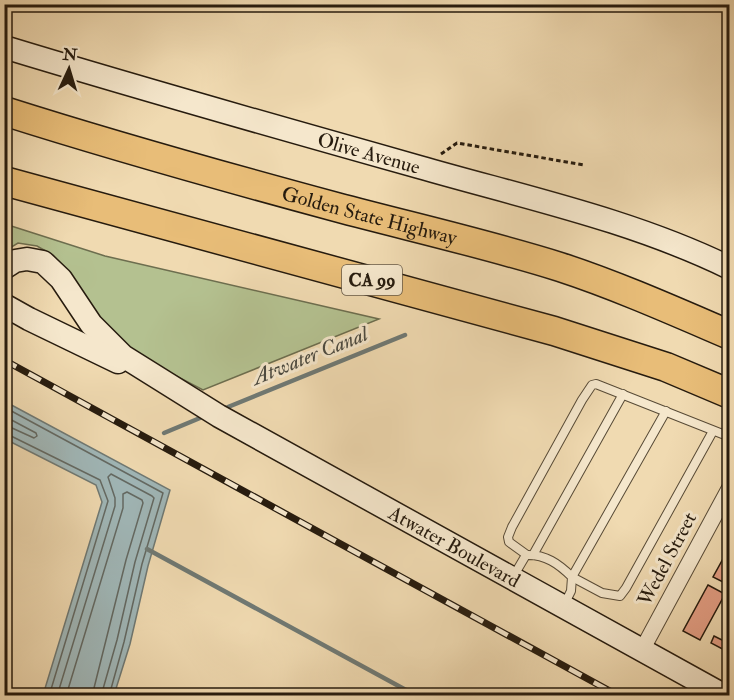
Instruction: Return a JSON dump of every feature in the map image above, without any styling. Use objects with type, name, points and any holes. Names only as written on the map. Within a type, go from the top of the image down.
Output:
[{"type":"highway","name":"Golden State Highway","points":[[4,111],[126,148],[326,204],[478,243],[562,268],[642,297],[729,335]]},
{"type":"highway","name":"CA 99","points":[[4,181],[554,331],[666,367],[729,394]]},
{"type":"main road","name":"Olive Avenue","points":[[4,47],[119,82],[561,206],[667,242],[729,268]]},
{"type":"main road","name":"Atwater Boulevard","points":[[4,268],[15,261],[27,258],[43,262],[61,279],[91,324],[123,356],[219,416],[725,696]]},
{"type":"main road","name":"Atwater Boulevard","points":[[9,310],[184,394]]},
{"type":"street","name":"Wedel Street","points":[[642,650],[729,487]]},
{"type":"lane","points":[[713,431],[620,596],[602,593],[572,577],[560,565],[537,555],[530,555],[509,542],[508,537],[512,526],[592,385],[596,384],[623,394],[729,437]]},
{"type":"lane","points":[[512,578],[530,555],[623,394]]},
{"type":"lane","points":[[564,607],[571,591],[572,577],[666,411]]},
{"type":"path","points":[[421,168],[457,143],[584,165]]},
{"type":"green space","points":[[5,224],[105,256],[379,319],[203,390],[136,355],[116,340],[53,255],[37,246],[18,243],[5,251]]},
{"type":"water","points":[[4,401],[170,490],[148,566],[130,644],[114,695],[43,695],[102,502],[96,485],[5,439]]},
{"type":"building","points":[[724,557],[730,560],[730,571],[723,582],[713,577]]},
{"type":"building","points":[[708,585],[725,594],[700,640],[683,631]]},
{"type":"building","points":[[714,636],[730,644],[730,653],[711,643]]},
{"type":"waterway","name":"Atwater Canal","points":[[228,407],[405,335]]},
{"type":"waterway","name":"Atwater Canal","points":[[164,433],[200,418]]},
{"type":"waterway","points":[[147,549],[417,696]]},
{"type":"railway","points":[[4,360],[619,696]]}]
